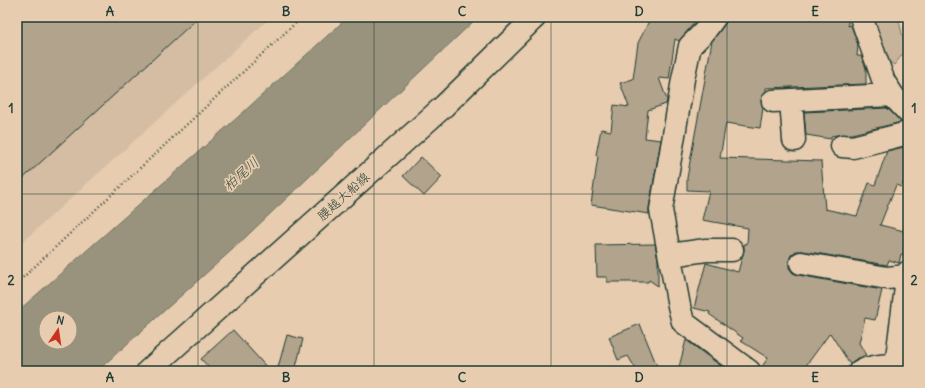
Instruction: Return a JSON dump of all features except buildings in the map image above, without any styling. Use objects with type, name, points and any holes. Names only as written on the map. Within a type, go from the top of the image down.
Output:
[{"type":"street","name":"腰越大船線","points":[[148,371],[444,106],[535,17]]},
{"type":"street","points":[[715,17],[704,32],[690,46],[682,79],[674,141],[664,186],[661,210],[683,322],[749,371]]},
{"type":"street","points":[[861,17],[884,82],[892,95],[908,112]]},
{"type":"street","points":[[794,140],[782,100],[892,95]]},
{"type":"street","points":[[842,146],[853,147],[908,133]]},
{"type":"street","points":[[670,255],[706,250],[732,250]]},
{"type":"street","points":[[801,263],[887,278],[908,274],[902,367],[878,366],[860,371]]},
{"type":"path","points":[[17,283],[302,17]]},
{"type":"path","points":[[904,28],[908,29]]},
{"type":"shaded area","points":[[17,17],[271,17],[17,247]]},
{"type":"shaded area","points":[[869,17],[898,17],[906,50],[894,65],[881,56]]},
{"type":"water","name":"柏尾川","points":[[348,17],[478,17],[233,249],[97,371],[17,371],[17,312],[238,117]]}]
